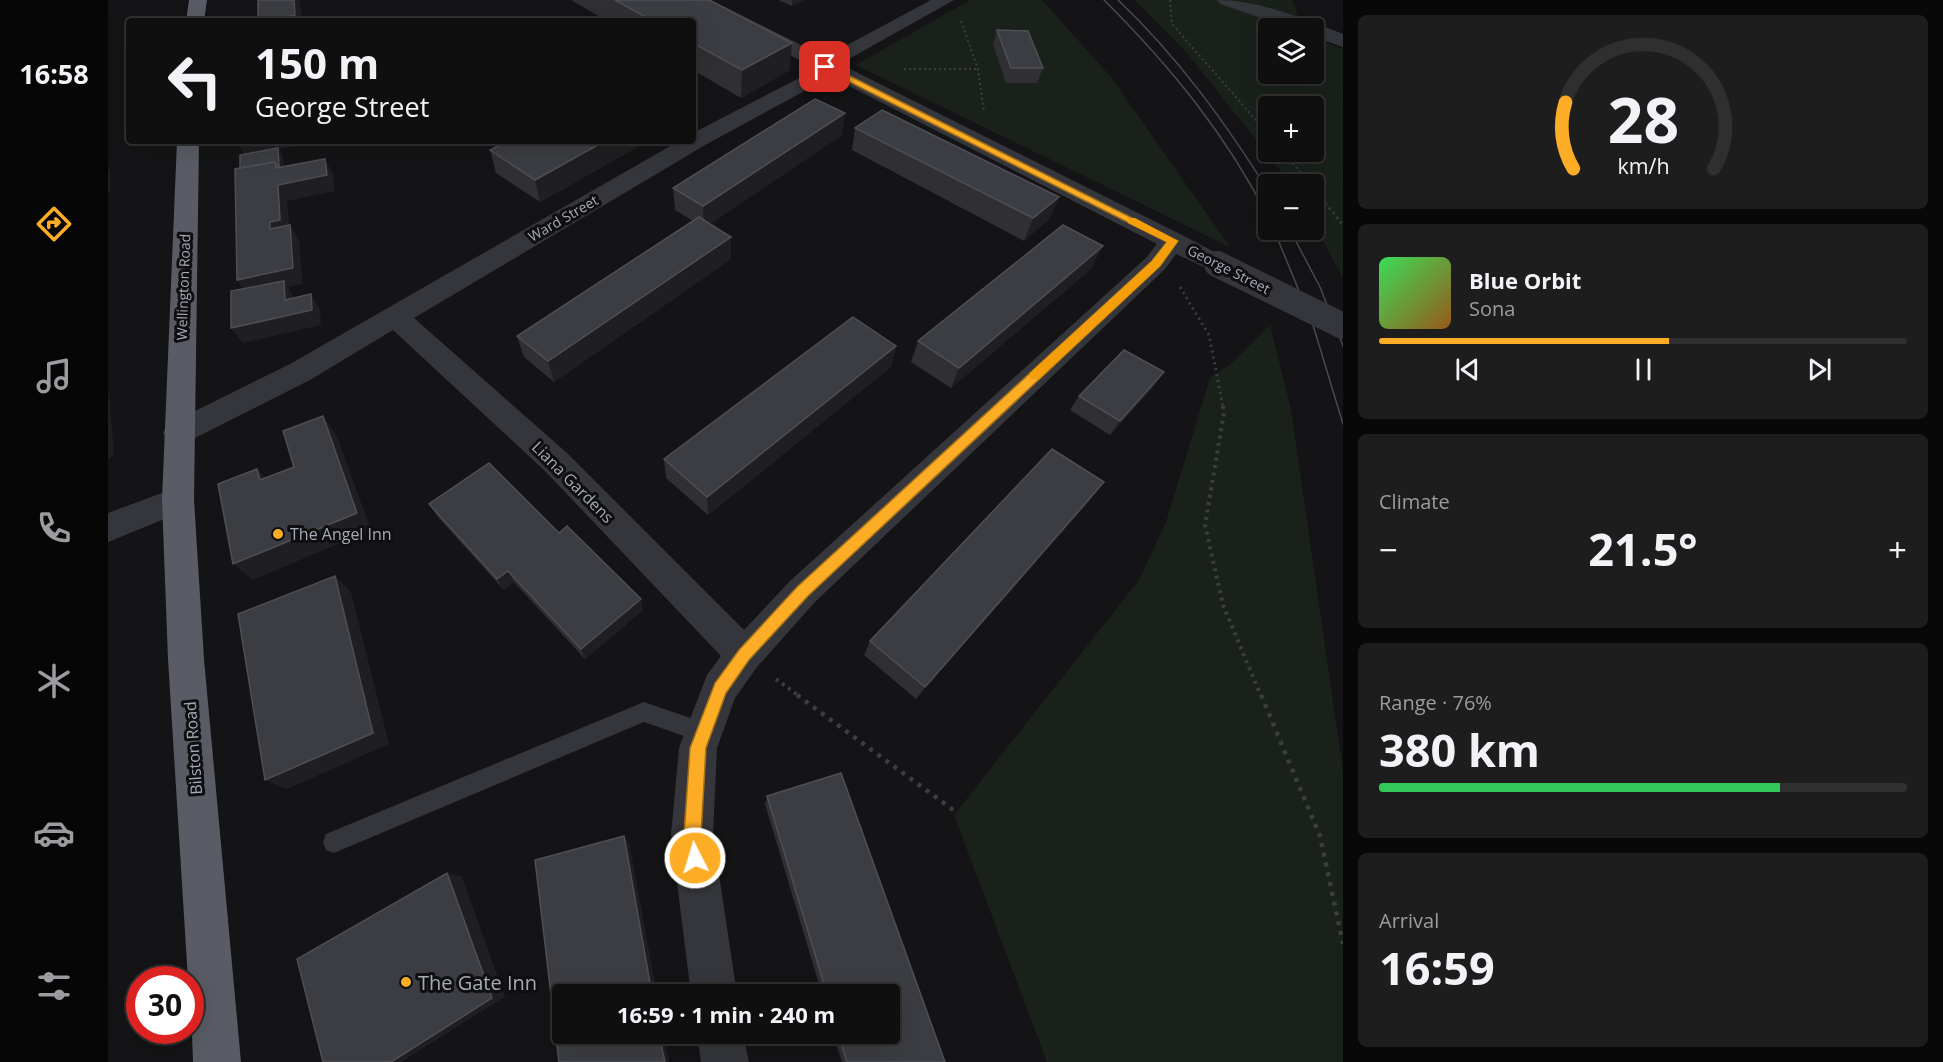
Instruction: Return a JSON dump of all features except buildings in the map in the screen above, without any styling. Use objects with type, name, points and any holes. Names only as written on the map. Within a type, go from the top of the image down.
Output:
[{"type":"highway","points":[[195,18],[198,0]]},
{"type":"highway","name":"Wellington Road","points":[[178,433],[188,144]]},
{"type":"highway","name":"Bilston Road","points":[[178,433],[178,500],[186,659],[217,1062]]},
{"type":"street","name":"George Street","points":[[697,0],[825,67],[989,148],[1165,252],[1217,264],[1343,326]]},
{"type":"street","name":"Ward Street","points":[[696,141],[812,80],[835,58],[945,0]]},
{"type":"street","points":[[1226,0],[1279,18]]},
{"type":"street","points":[[1324,34],[1343,41]]},
{"type":"street","name":"Ward Street","points":[[178,433],[300,372],[690,144]]},
{"type":"street","points":[[713,984],[692,835],[698,748],[720,688],[744,655],[802,592],[1165,252]]},
{"type":"street","name":"Liana Gardens","points":[[395,316],[556,462],[744,655]]},
{"type":"street","points":[[108,528],[178,500]]},
{"type":"street","points":[[722,1044],[725,1062]]},
{"type":"lane","points":[[334,842],[644,712],[704,732]]},
{"type":"path","points":[[1170,0],[1172,24],[1258,122]]},
{"type":"path","points":[[960,20],[978,69],[989,148]]},
{"type":"path","points":[[1291,162],[1302,174]]},
{"type":"path","points":[[1324,201],[1343,225]]},
{"type":"path","points":[[1165,252],[1182,288],[1209,334],[1224,413],[1205,525],[1223,605],[1320,836],[1343,944]]},
{"type":"path","points":[[744,655],[956,812]]},
{"type":"shaded area","points":[[970,0],[1042,0],[1111,77],[1230,247],[856,65]]},
{"type":"shaded area","points":[[1135,0],[1292,0],[1298,18],[1258,18],[1258,84],[1324,84],[1324,42],[1343,49],[1343,278],[1322,240],[1324,174],[1283,174],[1274,162],[1324,162],[1324,96],[1258,96],[1258,142],[1187,53]]},
{"type":"shaded area","points":[[1270,325],[1291,410],[1343,771],[1343,1062],[1047,1062],[954,815],[1139,580],[1166,522],[1210,378],[1233,362]]},
{"type":"tram line","points":[[1104,0],[1152,50],[1196,103],[1235,159],[1258,198]]},
{"type":"tram line","points":[[1118,0],[1181,67],[1258,175]]},
{"type":"tram line","points":[[1278,240],[1313,325],[1343,424]]},
{"type":"tram line","points":[[1295,240],[1320,287],[1343,346]]},
{"type":"slow traffic","points":[[1034,376],[1156,263],[1173,241],[1131,220]]},
{"type":"place","name":"The Angel Inn","points":[[278,534]]},
{"type":"place","name":"The Gate Inn","points":[[406,982]]},
{"type":"route","points":[[695,858],[692,835],[698,748],[720,688],[744,655],[802,592],[1156,263],[1173,241],[825,67]]}]
